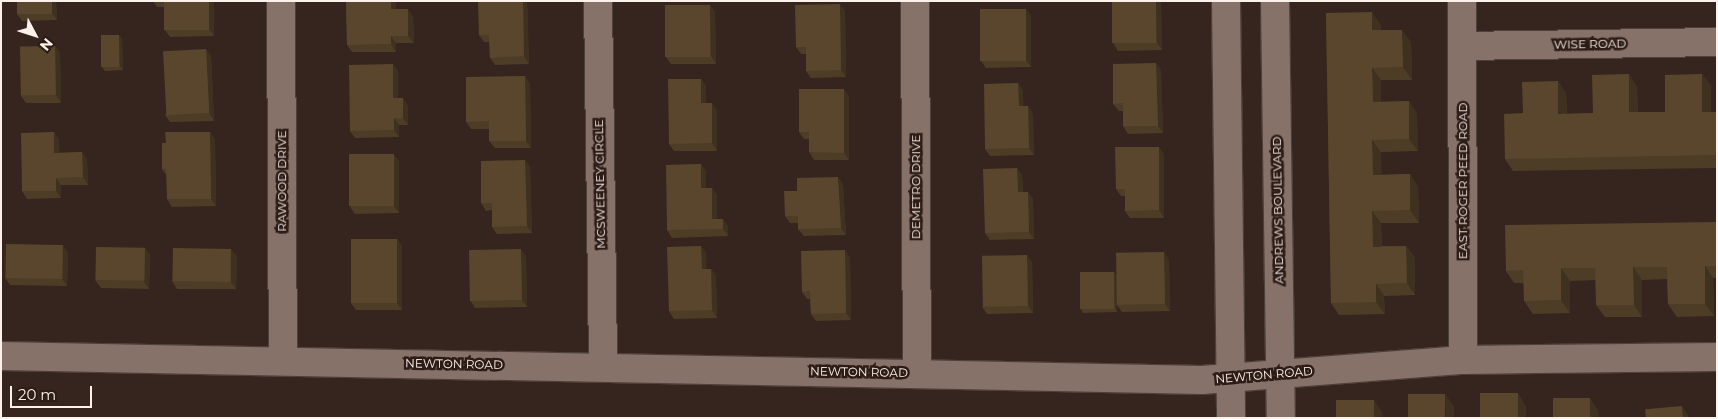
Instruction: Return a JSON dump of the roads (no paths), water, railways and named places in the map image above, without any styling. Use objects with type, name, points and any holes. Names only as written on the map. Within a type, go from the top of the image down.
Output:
[{"type":"street","name":"RAWOOD DRIVE","points":[[281,1],[283,361]]},
{"type":"street","name":"MCSWEENEY CIRCLE","points":[[598,1],[603,366]]},
{"type":"street","name":"DEMETRO DRIVE","points":[[915,1],[917,374]]},
{"type":"street","points":[[1226,1],[1231,418]]},
{"type":"street","name":"ANDREWS BOULEVARD","points":[[1275,1],[1281,418]]},
{"type":"street","name":"EAST ROGER PEED ROAD","points":[[1462,1],[1463,360]]},
{"type":"street","name":"WISE ROAD","points":[[1463,46],[1717,42]]},
{"type":"street","name":"NEWTON ROAD","points":[[1,356],[603,366],[1202,380],[1463,360],[1717,357]]}]
